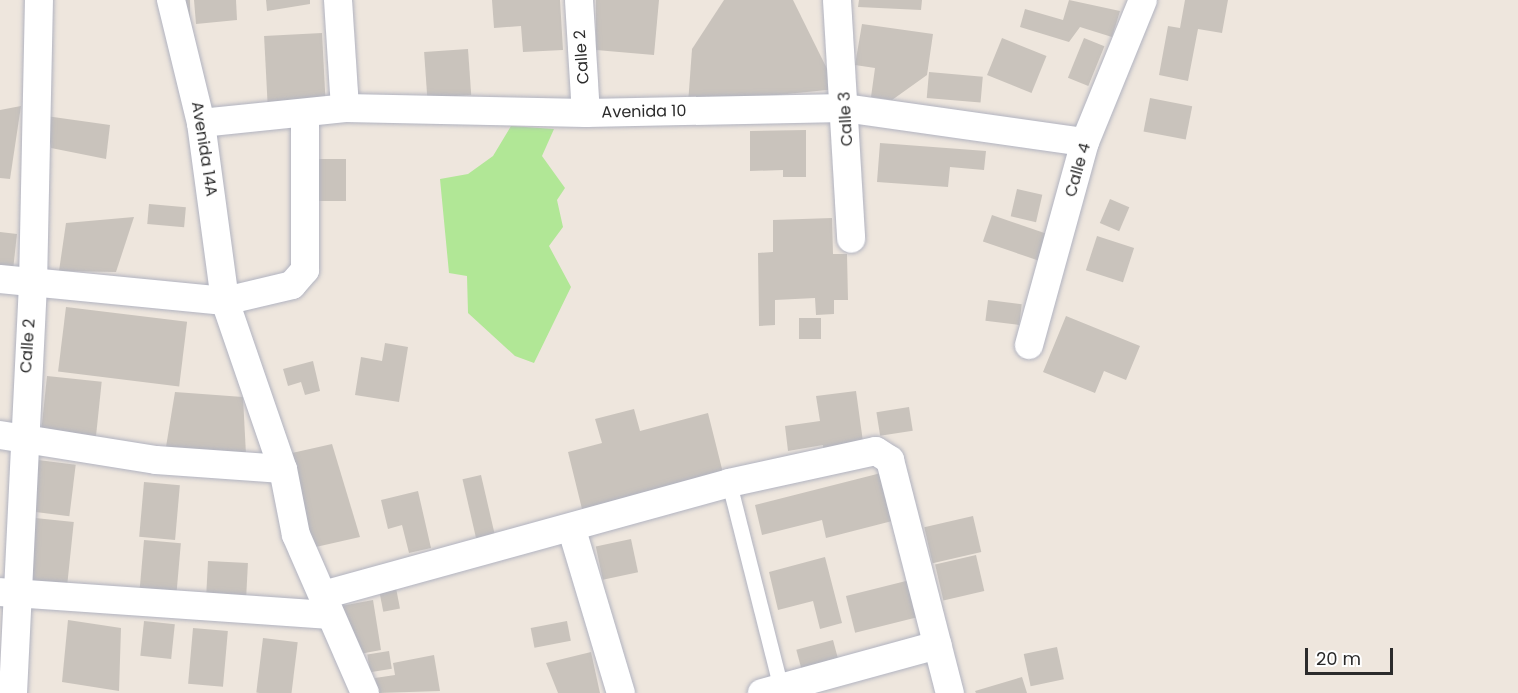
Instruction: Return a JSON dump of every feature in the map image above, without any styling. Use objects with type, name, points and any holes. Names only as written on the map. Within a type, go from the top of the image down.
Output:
[{"type":"street","name":"Calle 2","points":[[13,693],[9,594],[11,437],[33,285],[39,0]]},
{"type":"street","name":"Avenida 14A","points":[[171,0],[201,123],[225,301],[283,469],[296,535],[365,693]]},
{"type":"street","points":[[338,0],[345,108]]},
{"type":"street","name":"Calle 2","points":[[579,0],[586,113]]},
{"type":"street","name":"Calle 3","points":[[837,0],[851,239]]},
{"type":"street","name":"Calle 4","points":[[1029,345],[1085,142],[1143,0]]},
{"type":"street","name":"Avenida 10","points":[[201,123],[305,114],[345,108],[586,113],[845,108],[1085,142]]},
{"type":"street","points":[[0,279],[33,285],[225,301],[292,285],[306,270],[305,114]]},
{"type":"street","points":[[11,437],[156,460],[283,469]]},
{"type":"street","points":[[9,594],[325,605],[729,483],[884,453],[890,459],[950,693]]},
{"type":"street","points":[[572,530],[621,693]]},
{"type":"street","points":[[775,692],[938,645]]},
{"type":"lane","points":[[729,483],[775,692]]},
{"type":"green space","points":[[511,126],[554,129],[542,156],[565,188],[557,200],[563,227],[549,246],[571,287],[534,363],[515,356],[468,313],[467,276],[449,273],[440,179],[468,174],[493,156]]},
{"type":"building","points":[[179,0],[190,0],[190,19],[179,19]]},
{"type":"building","points":[[194,0],[236,0],[237,20],[196,24]]},
{"type":"building","points":[[266,0],[310,0],[310,4],[267,11]]},
{"type":"building","points":[[492,0],[560,0],[563,50],[523,52],[521,26],[494,28]]},
{"type":"building","points":[[596,0],[659,0],[654,55],[596,50]]},
{"type":"building","points":[[724,0],[793,0],[837,89],[688,104],[692,49]]},
{"type":"building","points":[[859,0],[922,0],[921,10],[858,7]]},
{"type":"building","points":[[1069,0],[1120,11],[1112,37],[1080,27],[1069,42],[1020,27],[1025,9],[1063,20]]},
{"type":"building","points":[[1185,0],[1228,0],[1222,33],[1198,29],[1188,81],[1159,75],[1168,26],[1180,28]]},
{"type":"building","points":[[862,24],[933,34],[927,75],[892,100],[871,97],[875,68],[855,65]]},
{"type":"building","points":[[322,33],[326,101],[268,104],[264,36]]},
{"type":"building","points":[[1002,38],[1047,56],[1032,93],[987,75]]},
{"type":"building","points":[[1084,38],[1104,46],[1088,86],[1068,78]]},
{"type":"building","points":[[468,49],[471,95],[427,98],[424,52]]},
{"type":"building","points":[[929,72],[983,77],[981,103],[927,98]]},
{"type":"building","points":[[1150,98],[1192,106],[1186,140],[1144,131]]},
{"type":"building","points":[[21,106],[10,179],[0,178],[0,110]]},
{"type":"building","points":[[46,116],[110,125],[106,159],[51,148]]},
{"type":"building","points":[[806,130],[806,177],[783,177],[783,170],[750,171],[750,131]]},
{"type":"building","points":[[880,143],[986,151],[984,170],[950,167],[948,187],[877,182]]},
{"type":"building","points":[[319,159],[346,159],[346,201],[319,201]]},
{"type":"building","points":[[1017,189],[1042,195],[1036,222],[1011,216]]},
{"type":"building","points":[[1110,199],[1129,207],[1119,231],[1100,223]]},
{"type":"building","points":[[149,204],[186,207],[184,227],[147,224]]},
{"type":"building","points":[[992,215],[1049,235],[1040,261],[983,241]]},
{"type":"building","points":[[134,217],[116,272],[59,271],[66,223]]},
{"type":"building","points":[[832,218],[833,254],[847,254],[848,300],[834,300],[834,314],[816,315],[815,298],[775,300],[775,325],[759,326],[758,253],[773,252],[773,220]]},
{"type":"building","points":[[0,232],[17,234],[13,270],[0,269]]},
{"type":"building","points":[[1097,236],[1134,248],[1123,282],[1086,270]]},
{"type":"building","points":[[988,300],[1022,304],[1019,325],[985,321]]},
{"type":"building","points":[[66,307],[187,322],[179,386],[58,372]]},
{"type":"building","points":[[1066,316],[1140,346],[1126,380],[1104,371],[1095,393],[1043,372]]},
{"type":"building","points":[[799,318],[821,318],[821,339],[799,339]]},
{"type":"building","points":[[385,343],[408,347],[399,402],[355,395],[361,357],[382,361]]},
{"type":"building","points":[[313,361],[320,391],[305,395],[301,382],[288,386],[283,369]]},
{"type":"building","points":[[47,376],[102,382],[95,442],[41,437]]},
{"type":"building","points":[[856,391],[864,449],[824,455],[823,445],[788,451],[785,426],[820,421],[816,396]]},
{"type":"building","points":[[175,392],[243,397],[246,455],[166,447]]},
{"type":"building","points":[[909,407],[913,431],[880,436],[876,412]]},
{"type":"building","points":[[634,409],[640,431],[708,413],[723,473],[582,509],[568,452],[602,443],[595,419]]},
{"type":"building","points":[[332,444],[360,537],[307,549],[292,453]]},
{"type":"building","points":[[38,460],[76,465],[69,516],[32,512]]},
{"type":"building","points":[[885,472],[896,520],[826,538],[822,520],[762,535],[755,505]]},
{"type":"building","points":[[481,475],[495,537],[477,542],[462,479]]},
{"type":"building","points":[[144,482],[180,485],[175,540],[139,537]]},
{"type":"building","points":[[418,491],[431,548],[409,553],[402,525],[388,529],[381,500]]},
{"type":"building","points":[[973,516],[981,552],[933,563],[924,527]]},
{"type":"building","points":[[35,518],[74,522],[66,594],[27,590]]},
{"type":"building","points":[[631,539],[638,572],[603,580],[596,546]]},
{"type":"building","points":[[144,540],[181,543],[176,595],[139,592]]},
{"type":"building","points":[[976,555],[984,591],[943,600],[935,564]]},
{"type":"building","points":[[825,557],[842,623],[820,629],[813,601],[778,610],[769,572]]},
{"type":"building","points":[[208,561],[248,563],[246,605],[206,603]]},
{"type":"building","points":[[910,580],[919,617],[855,633],[846,596]]},
{"type":"building","points":[[396,588],[400,609],[383,612],[379,591]]},
{"type":"building","points":[[373,600],[381,650],[354,655],[341,606]]},
{"type":"building","points":[[68,620],[121,628],[119,691],[62,682]]},
{"type":"building","points":[[144,621],[175,624],[171,659],[140,656]]},
{"type":"building","points":[[567,621],[571,641],[534,648],[531,628]]},
{"type":"building","points":[[193,628],[228,631],[223,687],[188,684]]},
{"type":"building","points":[[263,638],[298,642],[292,693],[256,693]]},
{"type":"building","points":[[833,640],[841,669],[804,679],[796,650]]},
{"type":"building","points":[[1057,647],[1064,679],[1031,686],[1024,654]]},
{"type":"building","points":[[389,651],[392,669],[370,672],[367,654]]},
{"type":"building","points":[[591,652],[600,693],[558,693],[546,663]]},
{"type":"building","points":[[434,655],[440,691],[378,693],[375,678],[395,675],[393,663]]},
{"type":"building","points":[[1022,677],[1027,693],[976,693],[975,691]]}]
